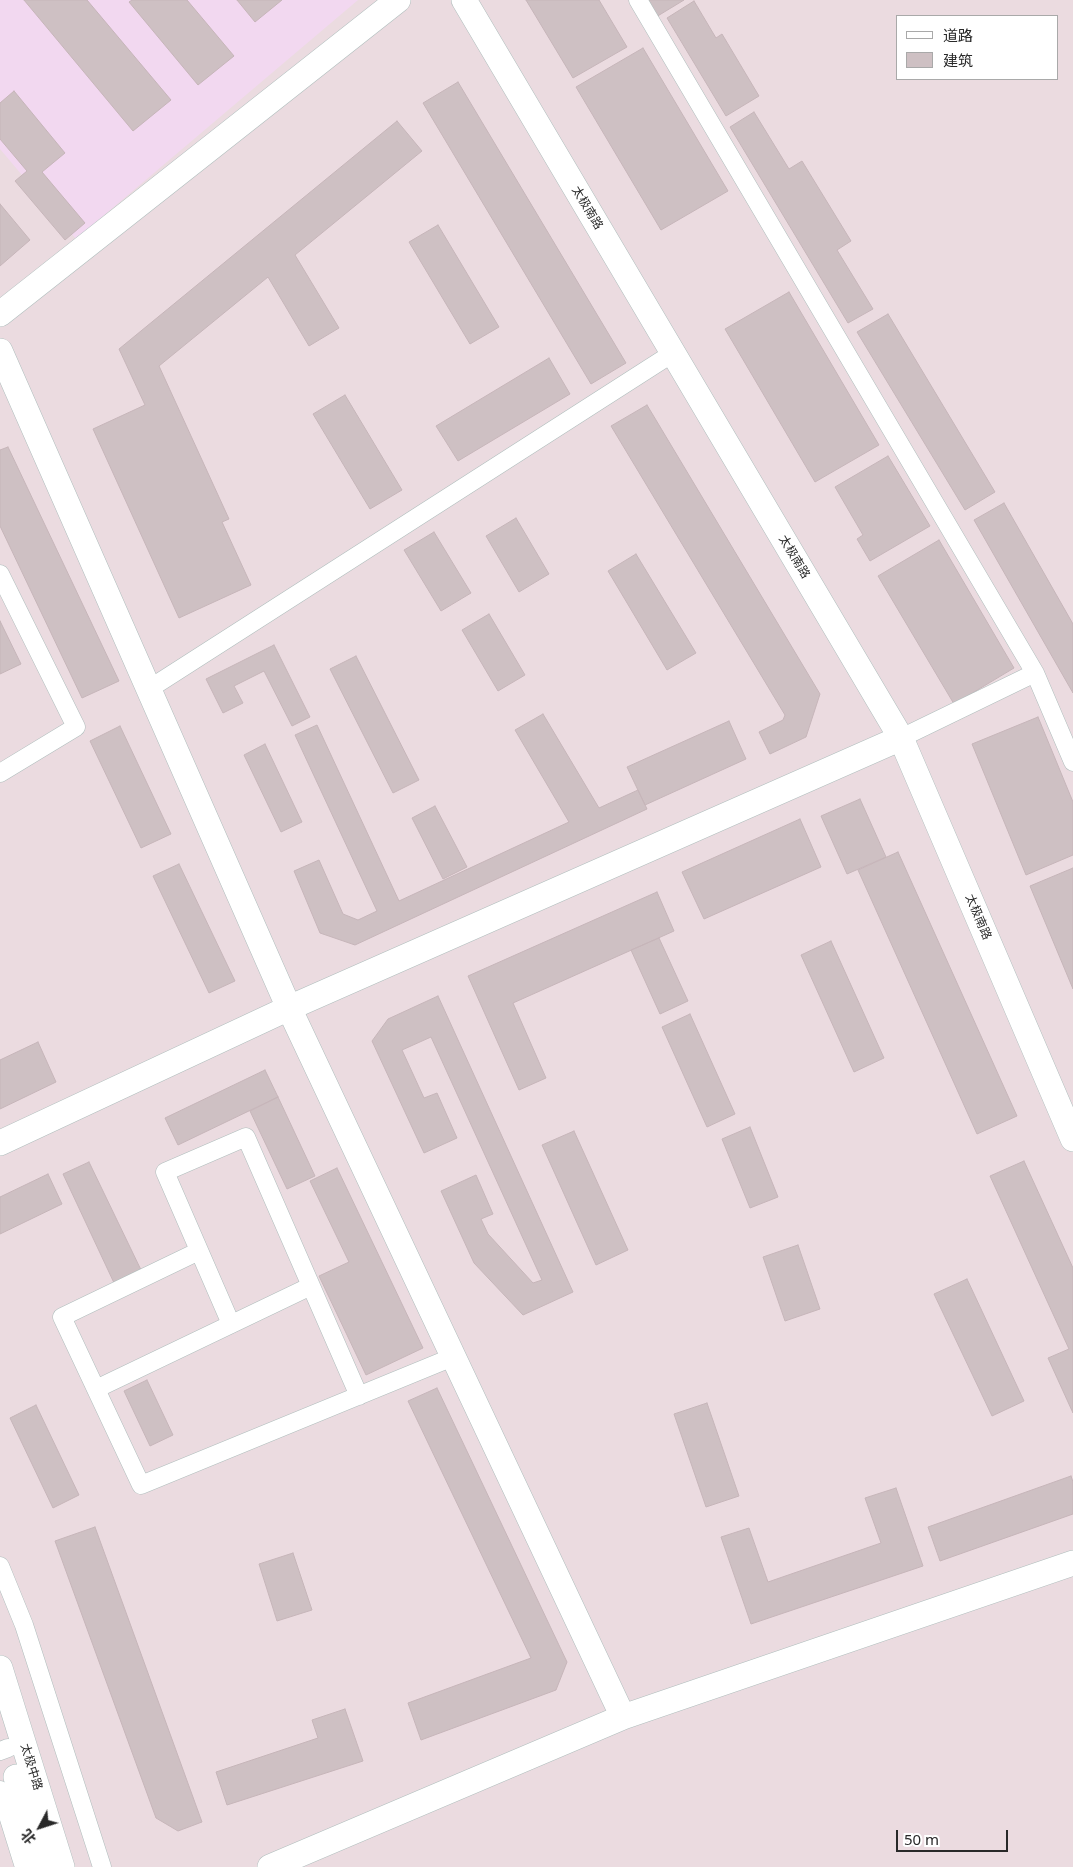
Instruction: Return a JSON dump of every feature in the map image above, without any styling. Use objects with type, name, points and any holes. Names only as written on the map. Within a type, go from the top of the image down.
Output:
[{"type":"street","points":[[0,314],[398,0]]},
{"type":"street","name":"太极南路","points":[[464,0],[901,738],[1073,1139]]},
{"type":"street","points":[[638,0],[763,208],[1035,673],[1073,762]]},
{"type":"street","points":[[0,351],[289,1008],[623,1717]]},
{"type":"street","points":[[149,689],[673,353]]},
{"type":"street","points":[[0,574],[76,728],[0,773]]},
{"type":"street","points":[[0,1142],[289,1008],[901,738],[1035,673]]},
{"type":"street","points":[[231,1324],[165,1172],[246,1137],[359,1396]]},
{"type":"street","points":[[199,1252],[62,1318],[142,1485],[453,1357]]},
{"type":"street","points":[[96,1389],[311,1286]]},
{"type":"street","points":[[270,1867],[623,1717],[1073,1563]]},
{"type":"street","points":[[0,1566],[24,1625],[102,1867]]},
{"type":"street","name":"太极中路","points":[[0,1668],[62,1867]]},
{"type":"street","name":"太极中路","points":[[0,1724],[4,1749],[41,1867]]},
{"type":"street","points":[[0,1790],[24,1867]]},
{"type":"shaded area","points":[[0,0],[358,0],[76,239],[0,149]]},
{"type":"building","points":[[24,0],[87,0],[171,100],[133,131]]},
{"type":"building","points":[[132,0],[187,0],[234,56],[198,85],[129,2]]},
{"type":"building","points":[[237,0],[282,0],[255,22]]},
{"type":"building","points":[[526,0],[599,0],[627,47],[573,78]]},
{"type":"building","points":[[646,0],[684,0],[656,17]]},
{"type":"building","points":[[694,1],[716,38],[722,34],[759,96],[726,116],[667,18]]},
{"type":"building","points":[[643,48],[728,191],[661,230],[576,87]]},
{"type":"building","points":[[458,82],[626,363],[591,384],[423,103]]},
{"type":"building","points":[[14,91],[65,153],[42,172],[85,223],[65,240],[15,181],[27,171],[0,139],[0,103]]},
{"type":"building","points":[[754,112],[789,169],[802,161],[851,241],[837,250],[873,309],[848,323],[730,127]]},
{"type":"building","points":[[397,121],[422,151],[295,255],[339,328],[309,346],[268,277],[159,366],[229,519],[222,522],[251,585],[179,618],[93,429],[145,405],[119,349]]},
{"type":"building","points":[[0,204],[30,240],[0,266]]},
{"type":"building","points":[[438,225],[499,327],[470,344],[409,242]]},
{"type":"building","points":[[789,292],[879,445],[815,482],[725,329]]},
{"type":"building","points":[[888,314],[995,492],[965,510],[857,332]]},
{"type":"building","points":[[549,358],[570,394],[458,461],[436,426]]},
{"type":"building","points":[[345,395],[402,490],[370,509],[313,414]]},
{"type":"building","points":[[647,405],[820,694],[806,737],[770,754],[759,732],[783,720],[785,715],[611,426]]},
{"type":"building","points":[[8,447],[119,681],[82,698],[0,526],[0,450]]},
{"type":"building","points":[[888,456],[930,526],[870,561],[857,539],[863,535],[835,487]]},
{"type":"building","points":[[1004,503],[1073,624],[1073,693],[974,520]]},
{"type":"building","points":[[516,518],[549,574],[519,592],[486,536]]},
{"type":"building","points":[[434,532],[471,593],[441,611],[404,550]]},
{"type":"building","points":[[939,540],[1014,668],[954,704],[878,576]]},
{"type":"building","points":[[636,554],[696,653],[667,670],[608,571]]},
{"type":"building","points":[[489,614],[525,675],[498,691],[462,630]]},
{"type":"building","points":[[0,621],[21,664],[0,674]]},
{"type":"building","points":[[274,645],[310,717],[292,726],[264,671],[234,686],[243,703],[223,713],[206,679]]},
{"type":"building","points":[[356,656],[419,780],[393,793],[330,669]]},
{"type":"building","points":[[543,714],[599,808],[638,790],[647,809],[355,945],[320,933],[294,871],[319,860],[343,914],[358,920],[377,911],[295,735],[317,725],[399,901],[569,822],[515,730]]},
{"type":"building","points":[[1038,717],[1073,802],[1073,855],[1026,875],[972,744]]},
{"type":"building","points":[[729,721],[746,759],[645,805],[627,767]]},
{"type":"building","points":[[120,726],[171,834],[141,848],[90,741]]},
{"type":"building","points":[[265,744],[302,822],[281,832],[244,755]]},
{"type":"building","points":[[860,799],[886,857],[847,874],[821,816]]},
{"type":"building","points":[[435,806],[467,867],[443,879],[412,818]]},
{"type":"building","points":[[800,819],[821,867],[704,919],[682,872]]},
{"type":"building","points":[[898,852],[1017,1116],[977,1134],[858,870]]},
{"type":"building","points":[[179,864],[235,981],[209,993],[153,876]]},
{"type":"building","points":[[1073,868],[1073,989],[1030,886]]},
{"type":"building","points":[[657,892],[674,931],[513,1003],[546,1078],[519,1090],[468,976]]},
{"type":"building","points":[[659,938],[688,1001],[660,1014],[631,950]]},
{"type":"building","points":[[831,941],[884,1058],[854,1072],[801,955]]},
{"type":"building","points":[[438,996],[573,1292],[523,1315],[474,1263],[441,1191],[476,1175],[493,1214],[481,1219],[488,1234],[533,1283],[542,1280],[431,1037],[402,1050],[424,1098],[437,1093],[457,1138],[424,1153],[372,1041],[388,1019]]},
{"type":"building","points":[[690,1014],[735,1114],[707,1127],[662,1027]]},
{"type":"building","points":[[38,1042],[56,1082],[0,1109],[0,1060]]},
{"type":"building","points":[[265,1070],[278,1097],[178,1145],[165,1118]]},
{"type":"building","points":[[278,1097],[315,1176],[287,1189],[250,1111]]},
{"type":"building","points":[[750,1127],[778,1197],[750,1208],[722,1139]]},
{"type":"building","points":[[574,1131],[628,1250],[596,1265],[542,1145]]},
{"type":"building","points":[[1024,1161],[1073,1268],[1073,1413],[1048,1358],[1069,1349],[990,1176]]},
{"type":"building","points":[[89,1162],[142,1272],[115,1285],[63,1174]]},
{"type":"building","points":[[337,1168],[423,1348],[366,1375],[319,1276],[349,1262],[310,1181]]},
{"type":"building","points":[[48,1174],[62,1204],[0,1234],[0,1197]]},
{"type":"building","points":[[798,1245],[820,1309],[785,1321],[763,1257]]},
{"type":"building","points":[[967,1279],[1024,1401],[992,1416],[934,1294]]},
{"type":"building","points":[[147,1380],[173,1435],[150,1446],[124,1391]]},
{"type":"building","points":[[437,1388],[567,1662],[556,1690],[421,1740],[408,1703],[531,1658],[408,1401]]},
{"type":"building","points":[[707,1403],[739,1496],[706,1507],[674,1414]]},
{"type":"building","points":[[36,1405],[79,1495],[53,1508],[10,1418]]},
{"type":"building","points":[[1071,1476],[1073,1482],[1073,1514],[940,1561],[928,1527]]},
{"type":"building","points":[[896,1488],[923,1566],[751,1624],[721,1537],[749,1528],[768,1582],[881,1543],[865,1498]]},
{"type":"building","points":[[95,1527],[202,1822],[178,1831],[156,1818],[55,1541]]},
{"type":"building","points":[[293,1553],[312,1610],[277,1621],[259,1564]]},
{"type":"building","points":[[345,1709],[363,1761],[227,1805],[216,1772],[318,1738],[312,1720]]}]
